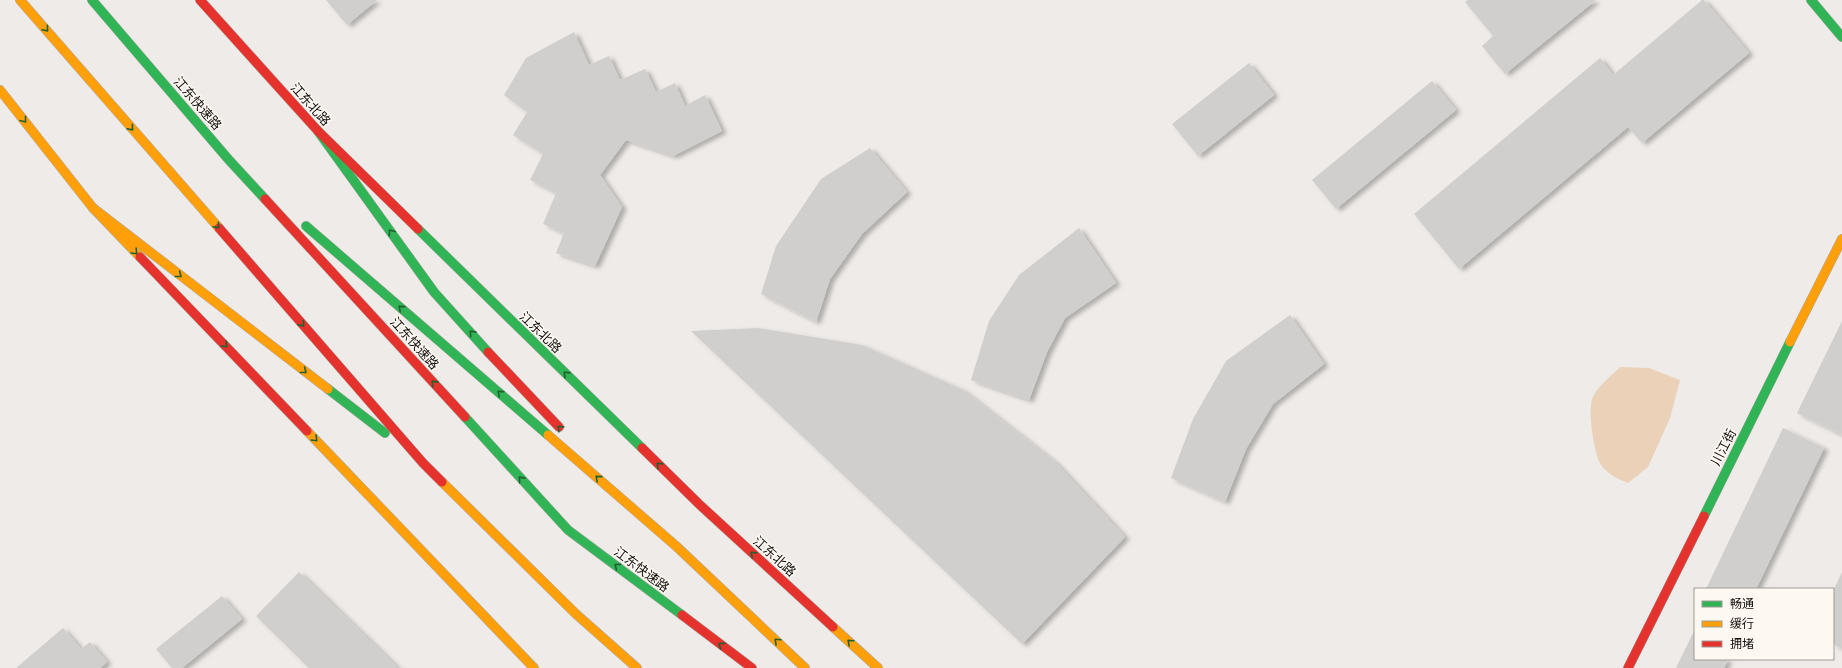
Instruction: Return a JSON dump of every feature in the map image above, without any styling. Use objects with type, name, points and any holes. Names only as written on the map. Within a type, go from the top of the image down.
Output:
[{"type":"main road","points":[[20,0],[423,463],[576,614],[637,668]]},
{"type":"main road","name":"江东快速路","points":[[92,0],[229,160],[568,530],[752,668]]},
{"type":"main road","name":"江东北路","points":[[200,0],[318,131],[700,505],[878,668]]},
{"type":"main road","points":[[1811,0],[1842,37]]},
{"type":"main road","points":[[0,90],[93,208],[534,668]]},
{"type":"main road","points":[[318,131],[434,292],[531,399],[565,433]]},
{"type":"main road","points":[[229,160],[289,212]]},
{"type":"main road","points":[[93,208],[423,463]]},
{"type":"main road","points":[[302,222],[676,546]]},
{"type":"main road","name":"川江街","points":[[1628,668],[1842,239]]},
{"type":"main road","points":[[593,461],[676,546],[805,668]]},
{"type":"shaded area","points":[[1620,367],[1649,368],[1680,380],[1670,418],[1648,467],[1628,483],[1611,475],[1601,465],[1595,448],[1591,419],[1591,402],[1593,397],[1602,385]]},
{"type":"building","points":[[326,0],[377,0],[347,25]]},
{"type":"building","points":[[1468,0],[1596,0],[1505,74],[1482,46],[1493,36],[1465,2]]},
{"type":"building","points":[[1702,0],[1704,0],[1749,53],[1642,143],[1628,127],[1459,269],[1414,214],[1600,58],[1613,75]]},
{"type":"building","points":[[574,32],[589,65],[609,56],[620,80],[645,69],[656,92],[675,83],[685,106],[705,95],[722,131],[673,156],[626,140],[600,175],[622,207],[595,266],[556,253],[564,233],[543,224],[556,193],[530,180],[543,154],[513,135],[527,112],[504,95],[526,58]]},
{"type":"building","points":[[1249,63],[1274,95],[1198,156],[1172,124]]},
{"type":"building","points":[[1432,81],[1456,110],[1336,209],[1312,180]]},
{"type":"building","points":[[870,148],[907,192],[862,234],[830,279],[816,322],[761,294],[776,246],[821,179]]},
{"type":"building","points":[[1079,228],[1116,283],[1065,318],[1047,352],[1029,400],[971,380],[989,321],[1019,275]]},
{"type":"building","points":[[1290,315],[1324,364],[1273,404],[1246,449],[1225,502],[1171,478],[1193,419],[1226,361]]},
{"type":"building","points":[[1842,321],[1842,435],[1797,413]]},
{"type":"building","points":[[758,328],[862,345],[963,390],[1055,462],[1125,537],[1022,644],[691,331]]},
{"type":"building","points":[[1783,428],[1824,448],[1756,588],[1706,588]]},
{"type":"building","points":[[299,572],[398,668],[309,668],[256,616]]},
{"type":"building","points":[[1842,572],[1842,649],[1834,645],[1834,589]]},
{"type":"building","points":[[222,596],[242,619],[182,668],[172,668],[156,649]]},
{"type":"building","points":[[63,628],[81,649],[90,642],[107,662],[100,668],[16,668]]},
{"type":"building","points":[[1694,631],[1694,660],[1728,660],[1724,668],[1676,668]]},
{"type":"traffic: fast","points":[[92,0],[229,160],[265,199]]},
{"type":"traffic: fast","points":[[1811,0],[1842,37]]},
{"type":"traffic: fast","points":[[318,131],[434,292],[488,352]]},
{"type":"traffic: fast","points":[[306,226],[548,435]]},
{"type":"traffic: fast","points":[[418,229],[642,448]]},
{"type":"traffic: fast","points":[[1704,516],[1790,342]]},
{"type":"traffic: fast","points":[[328,389],[385,433]]},
{"type":"traffic: fast","points":[[465,417],[568,530],[682,615]]},
{"type":"traffic: slow","points":[[20,0],[219,228]]},
{"type":"traffic: slow","points":[[0,90],[93,208],[140,257]]},
{"type":"traffic: slow","points":[[93,208],[328,389]]},
{"type":"traffic: slow","points":[[1790,342],[1842,239]]},
{"type":"traffic: slow","points":[[307,431],[534,668]]},
{"type":"traffic: slow","points":[[548,435],[676,546],[805,668]]},
{"type":"traffic: slow","points":[[442,482],[576,614],[637,668]]},
{"type":"traffic: slow","points":[[833,627],[878,668]]},
{"type":"traffic: jam","points":[[200,0],[318,131],[418,229]]},
{"type":"traffic: jam","points":[[265,199],[465,417]]},
{"type":"traffic: jam","points":[[219,228],[423,463],[442,482]]},
{"type":"traffic: jam","points":[[140,257],[307,431]]},
{"type":"traffic: jam","points":[[488,352],[559,427]]},
{"type":"traffic: jam","points":[[642,448],[700,505],[833,627]]},
{"type":"traffic: jam","points":[[1628,668],[1704,516]]},
{"type":"traffic: jam","points":[[682,615],[752,668]]}]
